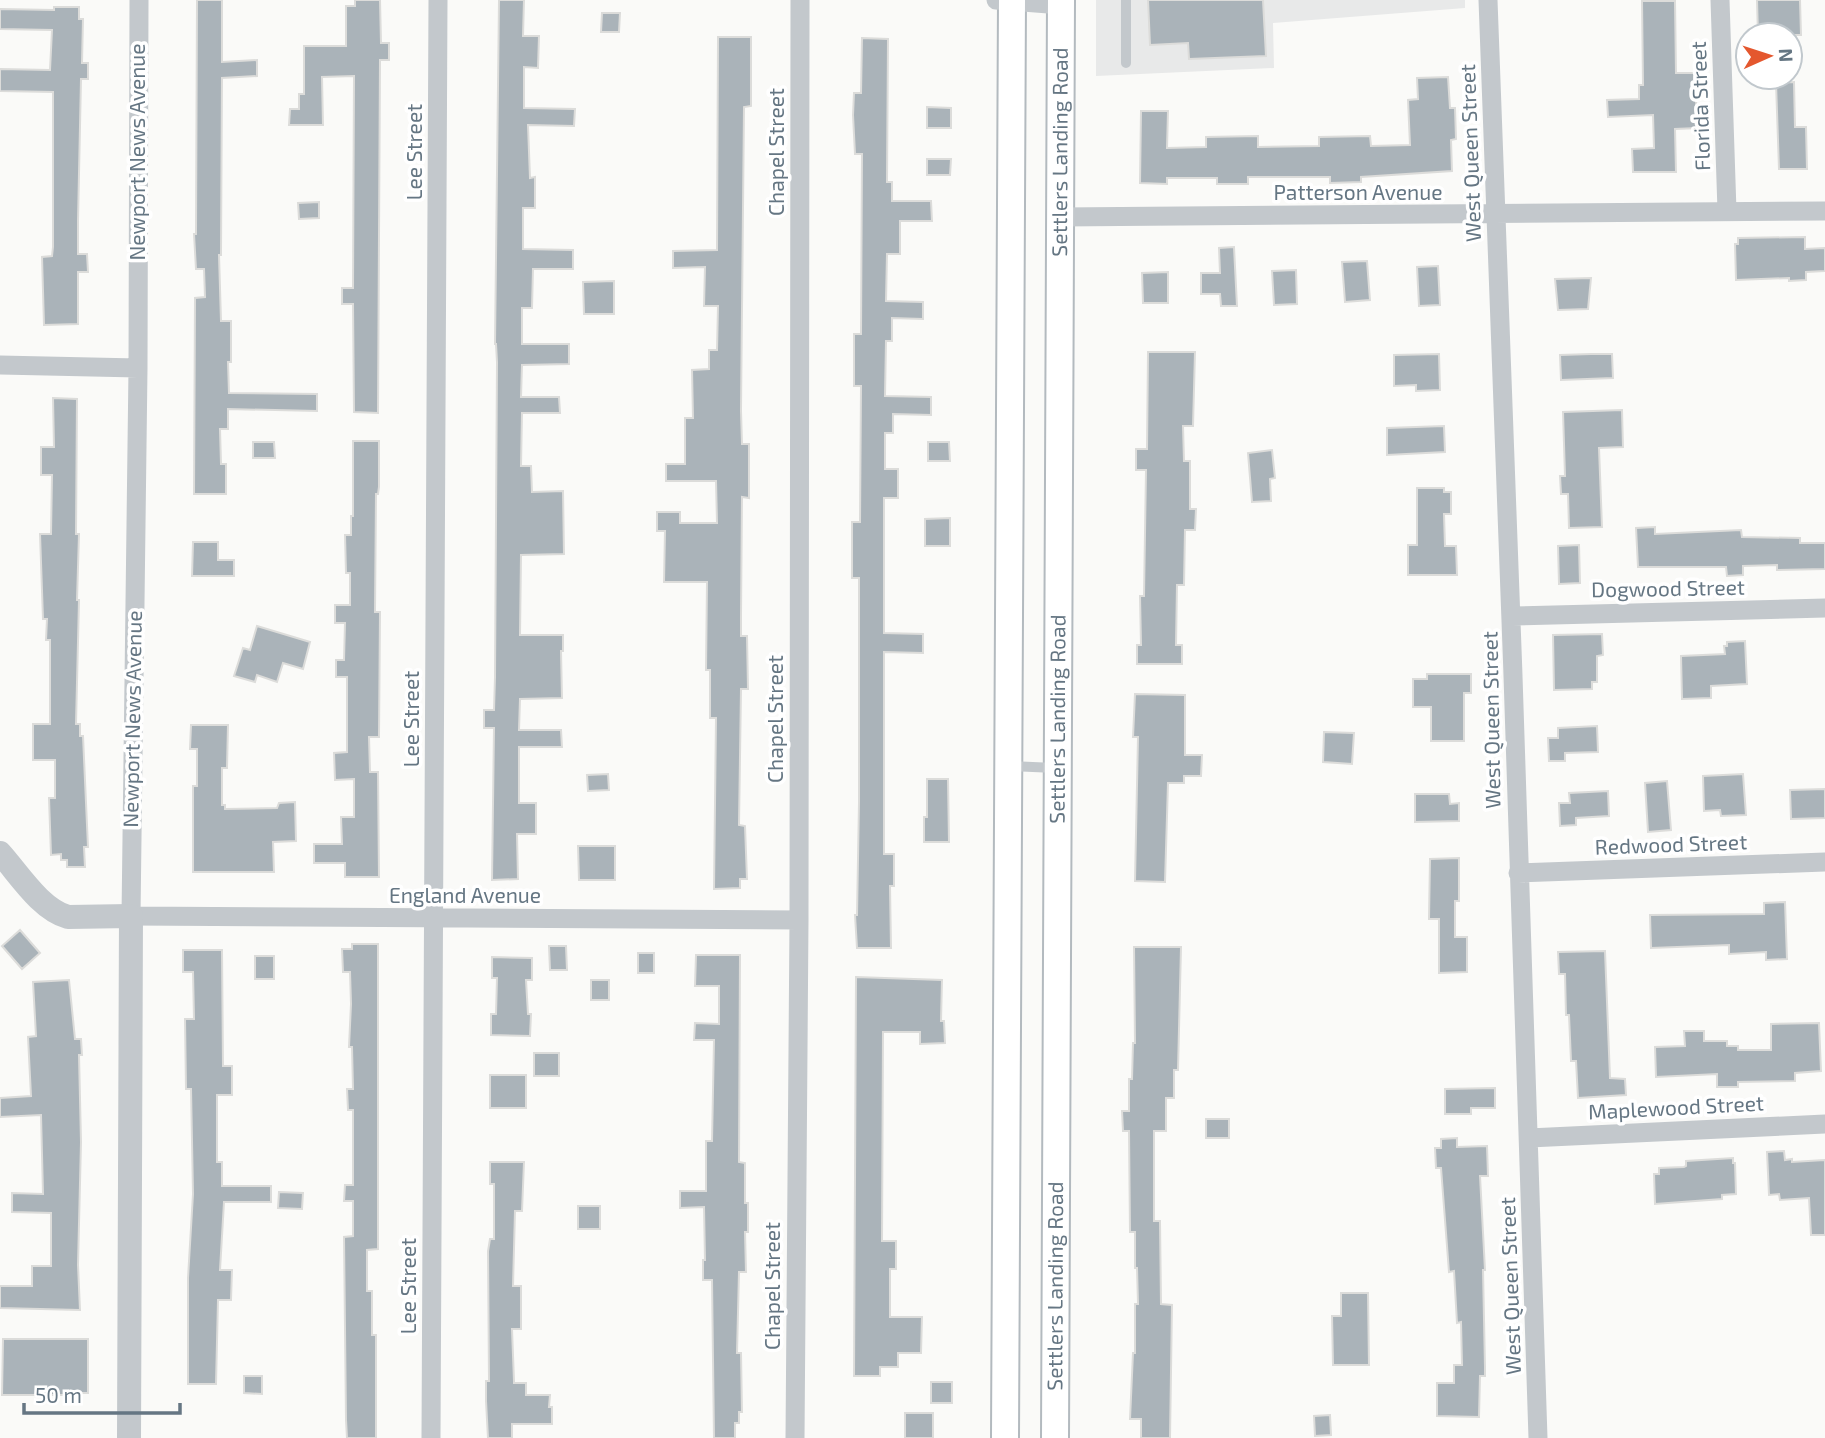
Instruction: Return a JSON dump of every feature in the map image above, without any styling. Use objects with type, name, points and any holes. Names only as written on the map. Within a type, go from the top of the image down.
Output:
[{"type":"main road","points":[[1005,1438],[1007,0]]},
{"type":"main road","name":"Settlers Landing Road","points":[[1055,1438],[1061,2]]},
{"type":"street","name":"Newport News Avenue","points":[[129,1438],[139,0]]},
{"type":"street","name":"Lee Street","points":[[431,1438],[439,0]]},
{"type":"street","name":"Chapel Street","points":[[795,1438],[799,920],[800,0]]},
{"type":"street","points":[[1007,0],[1061,2]]},
{"type":"street","name":"West Queen Street","points":[[1488,0],[1512,616],[1518,873],[1538,1438]]},
{"type":"street","name":"Florida Street","points":[[1720,0],[1727,211]]},
{"type":"street","name":"Patterson Avenue","points":[[1060,217],[1825,211]]},
{"type":"street","points":[[0,365],[138,368]]},
{"type":"street","name":"Dogwood Street","points":[[1512,616],[1825,608]]},
{"type":"street","points":[[0,853],[58,914],[68,917],[131,916]]},
{"type":"street","name":"Redwood Street","points":[[1518,873],[1825,862]]},
{"type":"street","name":"England Avenue","points":[[131,916],[799,920]]},
{"type":"street","name":"Maplewood Street","points":[[1529,1138],[1825,1124]]},
{"type":"lane","points":[[1126,0],[1126,63]]},
{"type":"lane","points":[[1008,766],[1059,768]]},
{"type":"shaded area","points":[[1096,0],[1465,0],[1465,8],[1273,23],[1274,68],[1096,76]]},
{"type":"building","points":[[197,0],[222,0],[222,62],[257,60],[257,76],[222,78],[219,255],[221,321],[231,321],[229,393],[317,394],[317,411],[228,409],[228,429],[220,429],[221,464],[226,464],[226,494],[194,494],[195,298],[205,297],[204,269],[196,269],[194,234]]},
{"type":"building","points":[[355,0],[380,0],[381,43],[389,43],[389,60],[380,60],[378,413],[354,412],[353,304],[342,304],[342,288],[353,288],[354,76],[322,77],[323,125],[289,125],[290,109],[299,109],[299,94],[304,94],[304,46],[346,46],[346,6],[355,6]]},
{"type":"building","points":[[499,0],[524,0],[523,36],[539,36],[538,68],[524,67],[524,108],[575,109],[574,126],[528,125],[530,178],[535,177],[535,208],[523,208],[523,249],[573,250],[573,269],[533,269],[532,308],[522,308],[522,344],[569,344],[569,364],[522,365],[521,397],[559,397],[560,413],[522,413],[521,466],[531,466],[532,492],[563,491],[564,554],[521,555],[520,635],[563,635],[563,651],[562,698],[520,699],[519,730],[561,730],[562,747],[519,747],[519,803],[536,803],[536,834],[517,834],[518,879],[492,880],[494,728],[484,728],[484,710],[494,710],[495,677]]},
{"type":"building","points":[[1148,0],[1263,0],[1266,56],[1189,59],[1188,43],[1150,45]]},
{"type":"building","points":[[1757,0],[1800,0],[1801,21],[1758,21]]},
{"type":"building","points":[[1642,1],[1675,1],[1676,73],[1694,73],[1698,128],[1675,129],[1676,172],[1633,172],[1632,149],[1654,148],[1653,115],[1608,117],[1607,100],[1639,99],[1639,85],[1643,85]]},
{"type":"building","points":[[54,7],[79,7],[79,19],[83,19],[82,63],[88,63],[88,79],[81,79],[78,254],[87,254],[88,272],[78,272],[78,324],[44,325],[42,257],[52,256],[53,247],[53,92],[0,91],[0,69],[50,70],[52,30],[0,29],[0,9],[54,10]]},
{"type":"building","points":[[602,13],[620,13],[619,32],[601,32]]},
{"type":"building","points":[[718,37],[751,37],[751,106],[744,107],[741,411],[742,444],[749,444],[749,498],[742,497],[741,636],[747,636],[748,689],[741,689],[739,825],[745,826],[747,879],[740,879],[740,888],[714,889],[716,718],[710,718],[710,670],[706,670],[707,582],[664,582],[665,531],[657,531],[657,512],[680,512],[680,523],[717,523],[716,481],[666,481],[666,464],[685,464],[685,418],[693,418],[692,370],[709,369],[709,350],[717,350],[718,306],[704,306],[705,267],[673,268],[673,251],[717,250]]},
{"type":"building","points":[[862,38],[888,39],[887,182],[892,182],[892,201],[931,201],[932,221],[900,221],[900,254],[887,254],[886,301],[923,302],[923,319],[892,318],[892,341],[886,341],[885,396],[931,397],[931,415],[893,414],[893,433],[885,433],[885,469],[898,469],[898,498],[884,498],[884,633],[923,634],[923,653],[884,652],[884,854],[894,854],[894,886],[890,886],[891,948],[857,948],[855,915],[859,802],[859,578],[852,578],[852,522],[860,522],[861,386],[854,386],[854,334],[861,334],[862,154],[855,154],[853,115],[854,93],[861,93]]},
{"type":"building","points":[[1448,77],[1450,108],[1455,108],[1456,139],[1451,140],[1452,171],[1361,177],[1361,182],[1330,183],[1330,177],[1248,177],[1248,184],[1217,184],[1217,178],[1167,178],[1167,184],[1140,183],[1141,111],[1168,111],[1167,148],[1206,147],[1206,137],[1258,136],[1258,147],[1319,146],[1319,137],[1370,136],[1371,146],[1410,145],[1408,100],[1418,99],[1417,78]]},
{"type":"building","points":[[1776,91],[1794,91],[1795,127],[1806,127],[1807,169],[1779,169]]},
{"type":"building","points":[[927,107],[951,108],[951,128],[927,128]]},
{"type":"building","points":[[927,159],[951,159],[950,175],[927,175]]},
{"type":"building","points":[[319,202],[319,218],[299,219],[298,203]]},
{"type":"building","points":[[1805,237],[1805,249],[1825,248],[1825,271],[1806,272],[1806,280],[1736,280],[1735,244],[1738,244],[1738,238]]},
{"type":"building","points":[[1234,247],[1237,306],[1221,306],[1220,294],[1201,294],[1201,273],[1220,273],[1219,248]]},
{"type":"building","points":[[1367,261],[1370,300],[1345,302],[1342,262]]},
{"type":"building","points":[[1438,266],[1440,305],[1419,306],[1417,267]]},
{"type":"building","points":[[1296,270],[1297,304],[1274,305],[1272,271]]},
{"type":"building","points":[[1168,272],[1168,303],[1143,303],[1142,273]]},
{"type":"building","points":[[1591,278],[1588,309],[1558,310],[1555,279]]},
{"type":"building","points":[[614,281],[614,314],[584,314],[583,282]]},
{"type":"building","points":[[1148,352],[1195,352],[1193,426],[1183,426],[1184,461],[1190,461],[1190,509],[1196,509],[1195,530],[1185,530],[1184,585],[1177,585],[1176,645],[1182,645],[1182,664],[1137,664],[1137,645],[1141,645],[1140,596],[1144,596],[1146,470],[1136,470],[1136,449],[1147,449]]},
{"type":"building","points":[[1439,354],[1440,390],[1416,391],[1416,385],[1394,386],[1394,355]]},
{"type":"building","points":[[1612,354],[1613,378],[1561,380],[1560,355]]},
{"type":"building","points":[[53,398],[77,399],[76,534],[79,534],[79,600],[76,724],[80,724],[80,736],[83,736],[88,847],[84,847],[85,867],[67,867],[67,860],[61,860],[61,854],[51,855],[49,798],[55,798],[55,760],[33,760],[33,724],[50,724],[50,640],[46,640],[47,619],[43,619],[40,534],[51,534],[52,475],[41,475],[41,447],[54,447]]},
{"type":"building","points":[[1622,410],[1623,447],[1599,448],[1602,527],[1569,528],[1568,494],[1561,494],[1560,476],[1565,476],[1563,412]]},
{"type":"building","points":[[1444,426],[1445,452],[1387,455],[1387,428]]},
{"type":"building","points":[[353,441],[379,441],[375,612],[380,612],[379,737],[369,737],[370,772],[378,772],[379,877],[345,877],[345,863],[314,863],[314,844],[342,844],[341,817],[354,817],[354,779],[335,780],[334,753],[347,752],[347,677],[336,677],[336,660],[344,660],[345,623],[335,623],[335,605],[350,605],[350,573],[346,573],[345,535],[351,535],[353,516]]},
{"type":"building","points":[[253,442],[274,442],[275,458],[253,458]]},
{"type":"building","points":[[928,442],[949,442],[950,461],[928,461]]},
{"type":"building","points":[[1272,450],[1275,478],[1270,479],[1271,501],[1252,502],[1248,453]]},
{"type":"building","points":[[1417,488],[1444,488],[1444,492],[1451,492],[1451,514],[1444,514],[1445,546],[1456,546],[1457,575],[1408,575],[1408,545],[1417,545]]},
{"type":"building","points":[[950,518],[950,546],[925,546],[925,519]]},
{"type":"building","points":[[1655,527],[1655,534],[1741,530],[1742,537],[1800,538],[1800,543],[1825,543],[1825,569],[1777,570],[1777,565],[1743,566],[1743,575],[1727,576],[1726,567],[1638,567],[1636,528]]},
{"type":"building","points":[[193,542],[218,542],[218,560],[234,560],[234,576],[192,576]]},
{"type":"building","points":[[1579,545],[1580,583],[1559,584],[1558,546]]},
{"type":"building","points":[[257,626],[310,642],[303,669],[283,663],[277,682],[257,675],[255,682],[234,676],[243,648],[250,650]]},
{"type":"building","points":[[1602,634],[1603,655],[1597,656],[1597,682],[1592,682],[1592,689],[1554,690],[1553,635]]},
{"type":"building","points":[[1745,641],[1747,684],[1711,686],[1711,698],[1682,699],[1681,656],[1725,654],[1724,646],[1727,646],[1727,642]]},
{"type":"building","points":[[1427,674],[1471,674],[1471,693],[1464,693],[1464,741],[1431,741],[1431,707],[1413,707],[1413,679],[1427,679]]},
{"type":"building","points":[[1135,694],[1185,695],[1185,755],[1202,755],[1201,776],[1184,776],[1184,783],[1168,783],[1165,882],[1135,881],[1138,737],[1133,737]]},
{"type":"building","points":[[191,725],[228,725],[227,768],[222,768],[222,805],[225,805],[225,809],[277,808],[279,803],[295,802],[296,841],[273,842],[274,872],[193,872],[193,786],[197,786],[197,749],[190,749]]},
{"type":"building","points":[[1597,726],[1598,752],[1565,753],[1565,761],[1549,761],[1548,738],[1558,738],[1558,728]]},
{"type":"building","points":[[1324,732],[1354,733],[1352,764],[1323,762]]},
{"type":"building","points":[[608,774],[609,790],[588,791],[587,775]]},
{"type":"building","points":[[1743,774],[1746,815],[1721,816],[1720,810],[1704,811],[1703,776]]},
{"type":"building","points":[[927,779],[948,779],[949,842],[924,842]]},
{"type":"building","points":[[1667,781],[1671,830],[1648,832],[1645,783]]},
{"type":"building","points":[[1825,789],[1825,818],[1791,819],[1790,790]]},
{"type":"building","points":[[1608,791],[1609,816],[1576,818],[1576,825],[1560,826],[1559,803],[1570,803],[1569,793]]},
{"type":"building","points":[[1415,794],[1449,794],[1450,804],[1459,803],[1459,821],[1415,822]]},
{"type":"building","points":[[578,846],[615,846],[615,880],[579,880]]},
{"type":"building","points":[[1459,858],[1459,901],[1455,901],[1455,937],[1467,937],[1467,972],[1439,973],[1439,919],[1429,919],[1430,859]]},
{"type":"building","points":[[1785,902],[1787,959],[1766,960],[1766,952],[1729,954],[1729,945],[1651,948],[1650,915],[1764,914],[1764,903]]},
{"type":"building","points":[[20,930],[40,953],[22,969],[2,946]]},
{"type":"building","points":[[352,944],[378,944],[378,1249],[367,1250],[367,1291],[372,1291],[372,1335],[376,1335],[376,1438],[347,1438],[346,1420],[344,1237],[353,1236],[353,1201],[344,1201],[345,1185],[353,1185],[353,1110],[348,1110],[347,1089],[353,1089],[352,1047],[349,1047],[350,972],[343,972],[342,949],[352,949]]},
{"type":"building","points":[[549,946],[566,946],[567,970],[550,970]]},
{"type":"building","points":[[1134,947],[1181,947],[1178,1070],[1174,1070],[1174,1098],[1166,1098],[1166,1131],[1154,1131],[1154,1221],[1160,1221],[1161,1304],[1172,1305],[1170,1438],[1141,1438],[1141,1419],[1130,1419],[1135,1353],[1135,1304],[1138,1304],[1135,1232],[1130,1232],[1129,1131],[1123,1131],[1122,1111],[1129,1111],[1129,1079],[1132,1079],[1135,1043]]},
{"type":"building","points":[[183,950],[222,950],[223,1066],[232,1066],[232,1095],[217,1095],[217,1162],[222,1162],[222,1186],[271,1186],[271,1202],[224,1202],[220,1270],[232,1270],[231,1300],[218,1300],[216,1384],[188,1384],[188,1278],[193,1194],[191,1089],[186,1089],[185,1019],[194,1019],[193,972],[183,972]]},
{"type":"building","points":[[1605,951],[1610,1078],[1625,1079],[1626,1095],[1578,1098],[1576,1061],[1571,1061],[1569,1015],[1566,1015],[1565,974],[1559,974],[1558,952]]},
{"type":"building","points":[[638,953],[654,953],[654,973],[638,973]]},
{"type":"building","points":[[696,955],[740,955],[739,1162],[745,1163],[748,1232],[745,1232],[746,1272],[739,1272],[737,1353],[741,1353],[742,1412],[739,1412],[739,1423],[735,1423],[735,1438],[714,1438],[712,1280],[703,1280],[704,1207],[680,1208],[680,1191],[706,1191],[706,1141],[712,1141],[714,1040],[694,1040],[695,1023],[719,1024],[719,986],[695,986]]},
{"type":"building","points":[[255,956],[274,956],[274,979],[255,979]]},
{"type":"building","points":[[492,957],[532,958],[532,980],[526,980],[528,1014],[531,1014],[530,1036],[491,1035],[491,1014],[496,1014],[497,978],[492,978]]},
{"type":"building","points":[[856,977],[942,980],[941,1021],[944,1021],[945,1043],[920,1044],[920,1032],[883,1032],[882,1241],[896,1241],[896,1269],[890,1269],[890,1317],[922,1317],[921,1353],[898,1353],[898,1367],[880,1367],[880,1376],[854,1376]]},
{"type":"building","points":[[69,980],[75,1039],[81,1039],[82,1055],[79,1055],[80,1310],[0,1308],[0,1286],[32,1286],[32,1266],[51,1266],[51,1213],[12,1212],[12,1193],[43,1194],[41,1115],[0,1117],[0,1098],[31,1096],[28,1037],[36,1036],[33,982]]},
{"type":"building","points":[[591,980],[609,980],[609,1000],[591,1000]]},
{"type":"building","points":[[1819,1023],[1821,1071],[1795,1073],[1795,1081],[1738,1082],[1738,1087],[1717,1087],[1717,1074],[1656,1077],[1655,1047],[1685,1046],[1684,1031],[1704,1031],[1704,1041],[1727,1041],[1727,1046],[1738,1046],[1738,1050],[1771,1050],[1771,1024]]},
{"type":"building","points":[[534,1053],[559,1053],[559,1076],[534,1076]]},
{"type":"building","points":[[490,1075],[526,1075],[526,1108],[490,1108]]},
{"type":"building","points":[[1495,1088],[1495,1108],[1471,1108],[1471,1114],[1445,1114],[1445,1089]]},
{"type":"building","points":[[1206,1119],[1229,1119],[1229,1138],[1206,1138]]},
{"type":"building","points":[[1457,1138],[1457,1147],[1487,1146],[1488,1176],[1480,1176],[1485,1270],[1485,1376],[1480,1376],[1479,1417],[1437,1416],[1437,1383],[1454,1383],[1454,1365],[1462,1365],[1461,1322],[1457,1323],[1454,1271],[1449,1272],[1441,1168],[1436,1168],[1435,1148],[1441,1148],[1441,1139]]},
{"type":"building","points":[[1784,1151],[1785,1160],[1792,1159],[1792,1162],[1825,1160],[1825,1235],[1811,1235],[1809,1198],[1780,1200],[1779,1194],[1769,1195],[1767,1152]]},
{"type":"building","points":[[1733,1158],[1736,1194],[1722,1195],[1722,1199],[1655,1204],[1654,1174],[1659,1174],[1659,1168],[1684,1167],[1686,1161]]},
{"type":"building","points":[[490,1162],[524,1162],[522,1211],[515,1211],[513,1286],[521,1286],[521,1329],[512,1329],[514,1383],[526,1383],[526,1395],[550,1395],[549,1407],[552,1407],[552,1424],[512,1424],[512,1438],[488,1438],[488,1251],[490,1239],[494,1239],[494,1184],[490,1184]]},
{"type":"building","points":[[279,1192],[303,1193],[302,1209],[278,1208]]},
{"type":"building","points":[[578,1206],[600,1206],[600,1229],[578,1229]]},
{"type":"building","points":[[1341,1293],[1368,1293],[1369,1365],[1333,1365],[1332,1316],[1341,1316]]},
{"type":"building","points":[[3,1339],[88,1339],[88,1393],[2,1395]]},
{"type":"building","points":[[244,1376],[262,1376],[262,1394],[244,1393]]},
{"type":"building","points":[[931,1382],[952,1382],[952,1403],[931,1403]]},
{"type":"building","points":[[905,1413],[933,1413],[933,1438],[905,1438]]},
{"type":"building","points":[[1330,1415],[1331,1435],[1315,1436],[1314,1416]]}]
